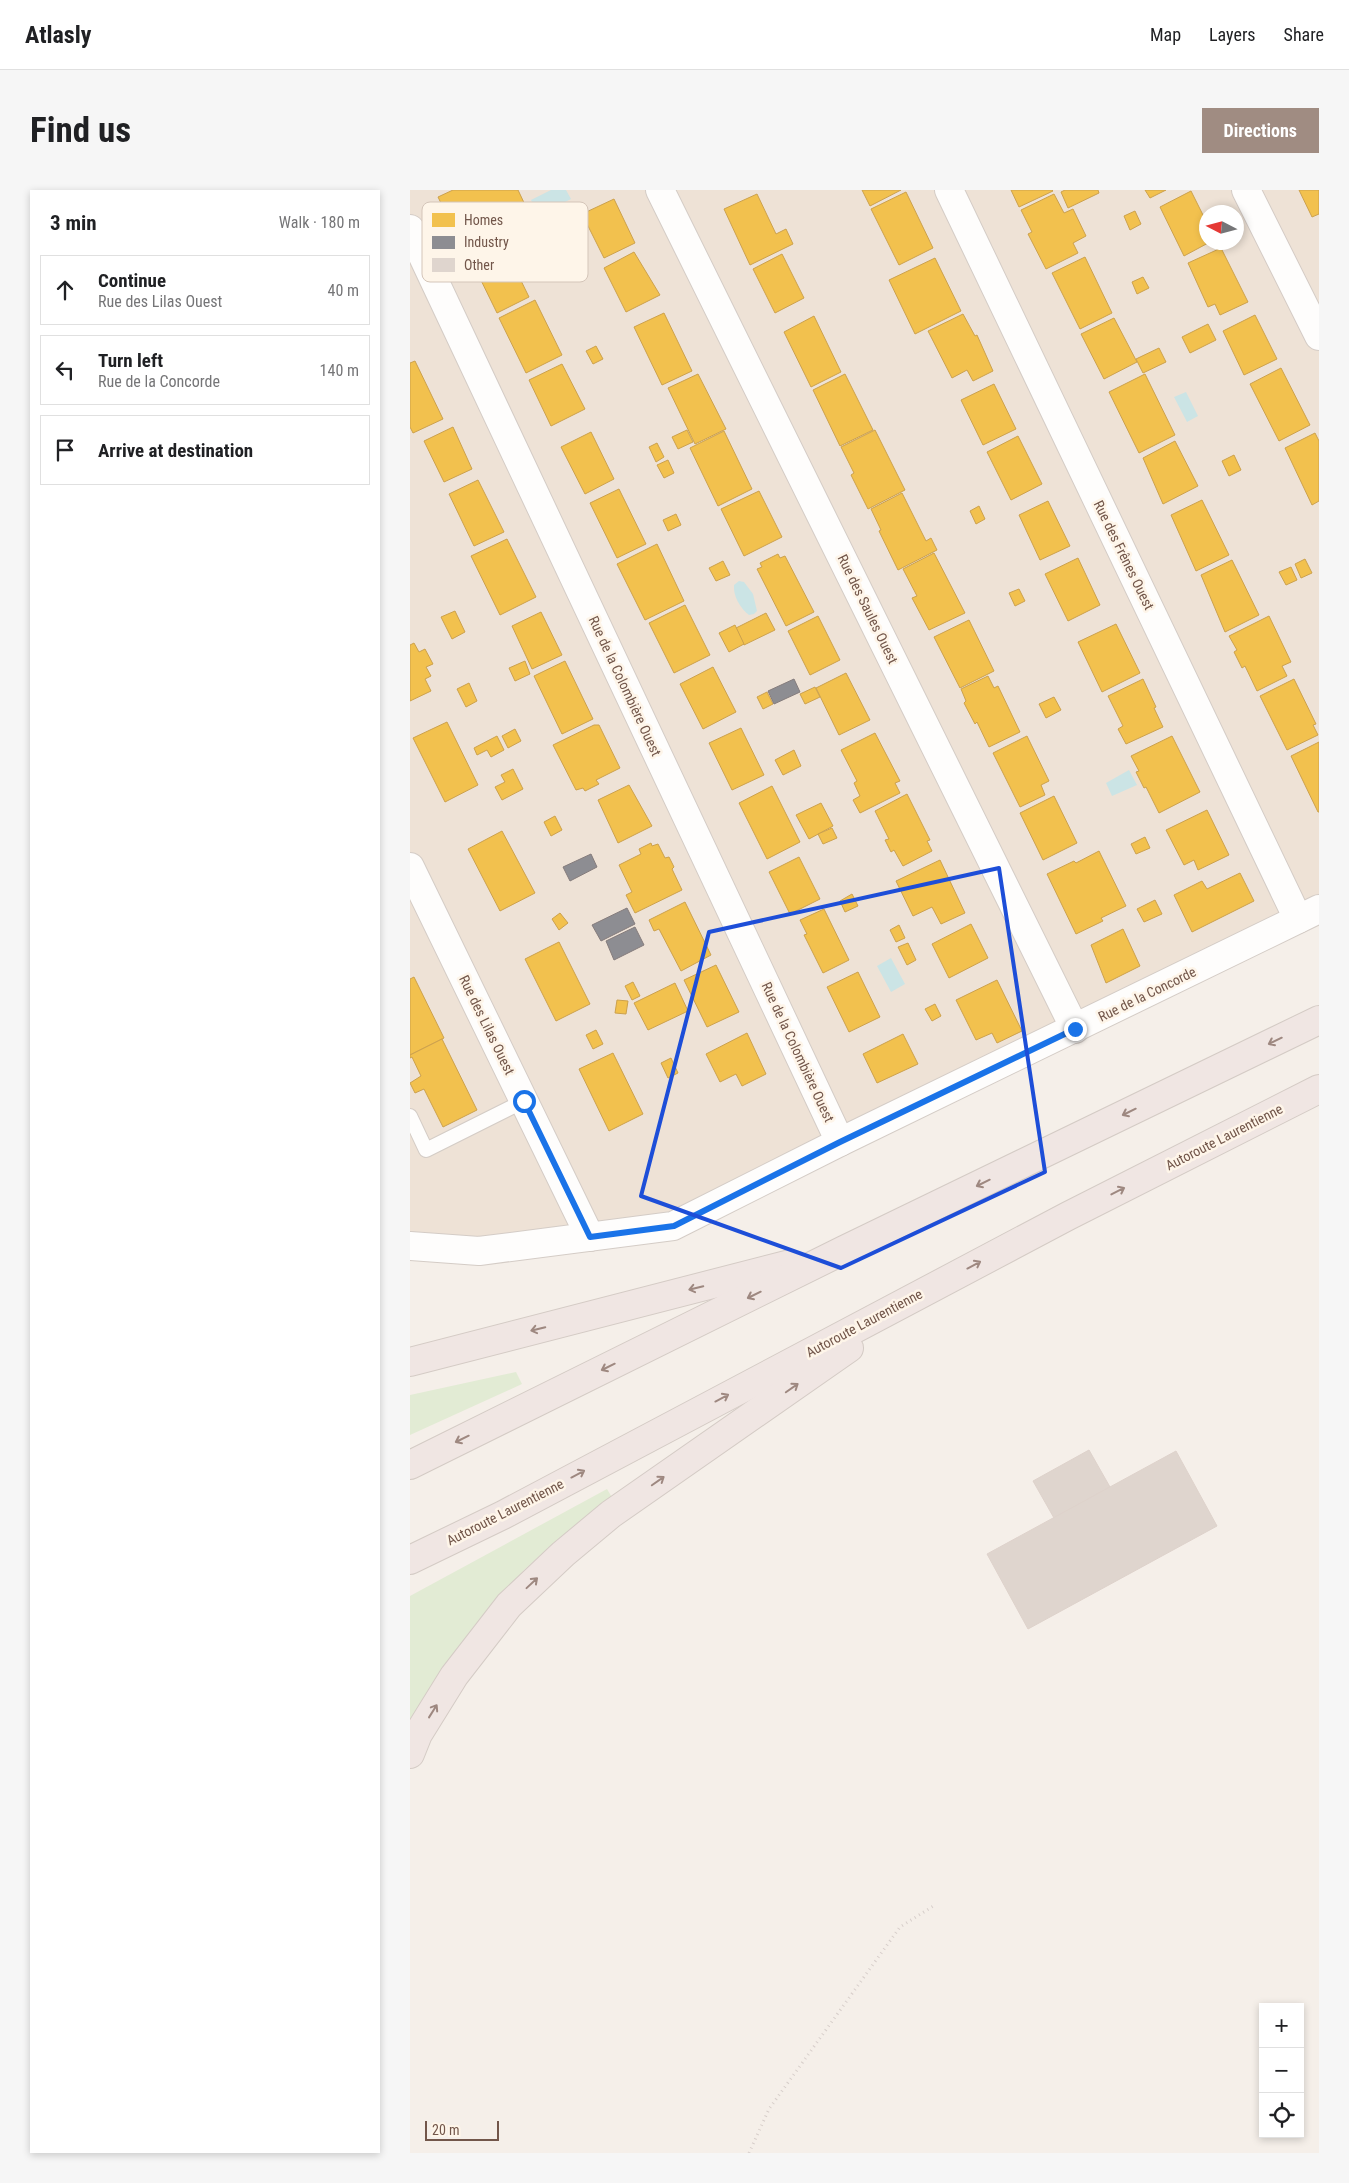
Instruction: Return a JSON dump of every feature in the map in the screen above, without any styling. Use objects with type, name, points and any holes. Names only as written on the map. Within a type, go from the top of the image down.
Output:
[{"type":"highway","points":[[410,1465],[844,1250],[1319,1020]]},
{"type":"highway","name":"Autoroute Laurentienne","points":[[410,1560],[502,1514],[948,1279],[1319,1089]]},
{"type":"highway","points":[[410,1362],[844,1250]]},
{"type":"highway","points":[[410,1754],[418,1734],[454,1676],[509,1605],[563,1554],[611,1514],[948,1279]]},
{"type":"highway","points":[[410,1568],[502,1514]]},
{"type":"street","name":"Rue des Saules Ouest","points":[[660,190],[1075,1029]]},
{"type":"street","name":"Rue des Frênes Ouest","points":[[949,190],[1309,914]]},
{"type":"street","points":[[1246,190],[1319,336]]},
{"type":"street","name":"Rue de la Colombière Ouest","points":[[410,229],[422,254]]},
{"type":"street","name":"Rue de la Colombière Ouest","points":[[435,282],[840,1142]]},
{"type":"street","name":"Rue des Lilas Ouest","points":[[410,867],[590,1237]]},
{"type":"street","name":"Rue de la Concorde","points":[[411,1244],[479,1251],[674,1226],[840,1142],[1309,914]]},
{"type":"lane","points":[[410,1116],[426,1150],[524,1101]]},
{"type":"path","points":[[749,2153],[769,2109],[900,1927],[935,1905]]},
{"type":"highlighted area","points":[[999,868],[1045,1172],[841,1268],[641,1196],[709,932]]},
{"type":"shaded area","points":[[410,190],[1319,190],[1319,910],[673,1226],[410,1246]]},
{"type":"green space","points":[[516,1372],[522,1384],[410,1435],[410,1395]]},
{"type":"green space","points":[[607,1489],[613,1499],[557,1540],[524,1570],[474,1626],[436,1679],[410,1727],[410,1596]]},
{"type":"water","points":[[551,190],[566,190],[571,199],[565,202],[532,202],[531,200]]},
{"type":"water","points":[[1186,392],[1198,416],[1187,422],[1174,397]]},
{"type":"water","points":[[739,581],[744,582],[753,594],[757,611],[754,614],[749,615],[738,602],[734,585]]},
{"type":"water","points":[[1129,770],[1137,785],[1112,796],[1106,783]]},
{"type":"water","points":[[891,958],[905,984],[891,992],[877,966]]},
{"type":"building: Homes","points":[[453,190],[518,190],[524,202],[440,202],[438,197]]},
{"type":"building: Homes","points":[[862,190],[901,190],[870,206]]},
{"type":"building: Homes","points":[[1011,190],[1052,190],[1053,191],[1019,207]]},
{"type":"building: Homes","points":[[1065,190],[1098,190],[1099,193],[1068,208],[1061,192]]},
{"type":"building: Homes","points":[[1145,190],[1166,190],[1150,198]]},
{"type":"building: Homes","points":[[1299,190],[1319,190],[1319,214],[1312,217]]},
{"type":"building: Homes","points":[[1191,191],[1199,207],[1199,248],[1184,256],[1160,207]]},
{"type":"building: Homes","points":[[906,192],[933,248],[899,265],[871,209]]},
{"type":"building: Homes","points":[[757,194],[776,234],[786,229],[793,244],[750,265],[724,209]]},
{"type":"building: Homes","points":[[1054,194],[1064,213],[1073,209],[1086,236],[1073,243],[1078,253],[1046,269],[1028,234],[1032,232],[1021,210]]},
{"type":"building: Homes","points":[[614,199],[635,243],[604,258],[588,226],[588,211]]},
{"type":"building: Homes","points":[[1135,211],[1141,224],[1130,230],[1124,216]]},
{"type":"building: Homes","points":[[1217,250],[1222,250],[1248,302],[1220,315],[1215,304],[1208,307],[1188,263]]},
{"type":"building: Homes","points":[[634,252],[660,295],[626,312],[604,268]]},
{"type":"building: Homes","points":[[782,254],[804,298],[775,313],[753,269]]},
{"type":"building: Homes","points":[[1085,257],[1112,313],[1080,329],[1052,273]]},
{"type":"building: Homes","points":[[935,258],[961,311],[915,334],[889,280]]},
{"type":"building: Homes","points":[[1143,277],[1149,288],[1137,294],[1132,282]]},
{"type":"building: Homes","points":[[482,282],[522,282],[529,297],[497,313]]},
{"type":"building: Homes","points":[[535,300],[562,355],[526,373],[499,318]]},
{"type":"building: Homes","points":[[664,313],[692,371],[662,385],[634,327]]},
{"type":"building: Homes","points":[[963,314],[975,336],[977,335],[993,371],[973,381],[967,370],[952,378],[928,331]]},
{"type":"building: Homes","points":[[1255,315],[1277,359],[1244,375],[1223,331]]},
{"type":"building: Homes","points":[[814,316],[841,372],[811,387],[784,332]]},
{"type":"building: Homes","points":[[1114,318],[1137,362],[1104,379],[1081,334]]},
{"type":"building: Homes","points":[[1208,324],[1216,340],[1190,353],[1182,337]]},
{"type":"building: Homes","points":[[596,346],[603,359],[593,364],[586,351]]},
{"type":"building: Homes","points":[[1159,348],[1166,362],[1143,373],[1136,359]]},
{"type":"building: Homes","points":[[415,361],[443,419],[413,433],[410,427],[410,363]]},
{"type":"building: Homes","points":[[562,364],[585,409],[551,426],[529,380]]},
{"type":"building: Homes","points":[[1281,368],[1310,425],[1279,441],[1250,384]]},
{"type":"building: Homes","points":[[698,374],[726,429],[695,444],[668,388]]},
{"type":"building: Homes","points":[[845,374],[873,430],[840,446],[813,390]]},
{"type":"building: Homes","points":[[1145,374],[1175,435],[1139,453],[1109,392]]},
{"type":"building: Homes","points":[[994,384],[1016,429],[983,445],[961,400]]},
{"type":"building: Homes","points":[[453,427],[472,469],[444,482],[424,441]]},
{"type":"building: Homes","points":[[687,430],[693,442],[678,449],[672,437]]},
{"type":"building: Homes","points":[[875,430],[905,490],[868,509],[851,475],[854,473],[841,447]]},
{"type":"building: Homes","points":[[724,431],[752,489],[718,506],[690,448]]},
{"type":"building: Homes","points":[[591,432],[614,479],[585,494],[561,447]]},
{"type":"building: Homes","points":[[1315,433],[1319,441],[1319,501],[1312,505],[1285,448]]},
{"type":"building: Homes","points":[[1018,436],[1042,484],[1011,500],[987,452]]},
{"type":"building: Homes","points":[[1175,441],[1198,486],[1163,504],[1143,458]]},
{"type":"building: Homes","points":[[657,443],[664,457],[656,462],[649,447]]},
{"type":"building: Homes","points":[[1234,455],[1241,470],[1229,476],[1222,461]]},
{"type":"building: Homes","points":[[668,460],[674,473],[664,478],[657,465]]},
{"type":"building: Homes","points":[[478,480],[504,532],[474,546],[449,494]]},
{"type":"building: Homes","points":[[619,489],[646,544],[617,558],[590,503]]},
{"type":"building: Homes","points":[[759,491],[782,537],[744,556],[721,509]]},
{"type":"building: Homes","points":[[902,493],[926,541],[931,538],[937,550],[898,570],[879,531],[881,530],[871,509]]},
{"type":"building: Homes","points":[[1202,500],[1229,555],[1196,571],[1171,515]]},
{"type":"building: Homes","points":[[1048,501],[1070,546],[1040,560],[1019,515]]},
{"type":"building: Homes","points":[[979,506],[985,519],[976,524],[970,511]]},
{"type":"building: Homes","points":[[676,514],[681,525],[668,531],[663,520]]},
{"type":"building: Homes","points":[[507,539],[536,597],[500,615],[471,556]]},
{"type":"building: Homes","points":[[657,544],[684,601],[645,620],[617,564]]},
{"type":"building: Homes","points":[[934,553],[965,613],[929,630],[912,598],[917,596],[903,569]]},
{"type":"building: Homes","points":[[778,554],[780,558],[785,556],[814,612],[786,626],[757,569],[762,567],[760,563]]},
{"type":"building: Homes","points":[[1078,558],[1100,605],[1068,621],[1045,574]]},
{"type":"building: Homes","points":[[1305,559],[1312,573],[1301,578],[1295,564]]},
{"type":"building: Homes","points":[[1232,560],[1259,615],[1225,632],[1201,575]]},
{"type":"building: Homes","points":[[723,561],[730,575],[716,581],[709,568]]},
{"type":"building: Homes","points":[[1291,567],[1297,580],[1286,585],[1279,572]]},
{"type":"building: Homes","points":[[1019,589],[1025,601],[1015,606],[1009,593]]},
{"type":"building: Homes","points":[[685,605],[710,655],[674,673],[649,623]]},
{"type":"building: Homes","points":[[455,611],[465,632],[452,639],[441,617]]},
{"type":"building: Homes","points":[[541,612],[562,655],[532,669],[512,626]]},
{"type":"building: Homes","points":[[766,613],[775,630],[744,645],[736,628]]},
{"type":"building: Homes","points":[[818,616],[840,660],[810,675],[788,631]]},
{"type":"building: Homes","points":[[1269,616],[1291,662],[1282,666],[1287,676],[1257,691],[1245,666],[1242,668],[1234,652],[1237,650],[1229,636]]},
{"type":"building: Homes","points":[[969,620],[994,671],[960,688],[934,637]]},
{"type":"building: Homes","points":[[1116,624],[1140,673],[1102,692],[1078,642]]},
{"type":"building: Homes","points":[[735,625],[744,644],[729,652],[719,633]]},
{"type":"building: Homes","points":[[414,643],[419,652],[425,649],[433,664],[426,667],[431,676],[425,679],[431,691],[410,701],[410,645]]},
{"type":"building: Homes","points":[[525,661],[530,674],[515,681],[509,668]]},
{"type":"building: Homes","points":[[565,661],[593,719],[562,734],[534,676]]},
{"type":"building: Homes","points":[[713,667],[736,712],[703,729],[680,684]]},
{"type":"building: Homes","points":[[846,673],[870,720],[839,735],[816,688]]},
{"type":"building: Homes","points":[[988,676],[994,688],[998,686],[1020,732],[989,747],[977,722],[975,724],[964,703],[966,701],[961,689]]},
{"type":"building: Homes","points":[[1143,679],[1163,727],[1126,744],[1118,729],[1123,726],[1108,696]]},
{"type":"building: Homes","points":[[1294,679],[1316,724],[1313,725],[1318,735],[1287,750],[1260,696]]},
{"type":"building: Homes","points":[[469,683],[477,701],[466,707],[457,689]]},
{"type":"building: Homes","points":[[815,687],[820,697],[805,704],[800,694]]},
{"type":"building: Homes","points":[[767,692],[773,704],[763,709],[757,697]]},
{"type":"building: Homes","points":[[1054,697],[1061,710],[1046,718],[1039,704]]},
{"type":"building: Homes","points":[[447,722],[478,785],[445,802],[413,738]]},
{"type":"building: Homes","points":[[594,725],[599,725],[620,768],[596,780],[599,784],[585,791],[583,788],[576,790],[553,745]]},
{"type":"building: Homes","points":[[741,728],[764,775],[732,790],[709,743]]},
{"type":"building: Homes","points":[[515,729],[521,741],[508,748],[502,736]]},
{"type":"building: Homes","points":[[875,733],[900,781],[895,783],[900,793],[860,813],[853,800],[860,796],[854,783],[857,781],[841,750]]},
{"type":"building: Homes","points":[[497,736],[504,750],[491,757],[487,750],[477,755],[474,748]]},
{"type":"building: Homes","points":[[1027,736],[1049,781],[1041,785],[1045,795],[1020,807],[993,753]]},
{"type":"building: Homes","points":[[1172,736],[1200,792],[1159,813],[1136,772],[1139,771],[1131,756]]},
{"type":"building: Homes","points":[[1319,742],[1319,812],[1318,812],[1291,756]]},
{"type":"building: Homes","points":[[794,750],[801,766],[783,775],[775,760]]},
{"type":"building: Homes","points":[[513,769],[523,789],[502,800],[495,787],[505,782],[501,775]]},
{"type":"building: Homes","points":[[629,785],[652,826],[618,843],[598,800]]},
{"type":"building: Homes","points":[[772,786],[800,842],[767,859],[739,803]]},
{"type":"building: Homes","points":[[907,794],[930,840],[927,841],[932,851],[903,866],[894,850],[891,852],[885,840],[889,839],[875,811]]},
{"type":"building: Homes","points":[[1054,796],[1077,843],[1043,860],[1020,813]]},
{"type":"building: Homes","points":[[821,803],[833,826],[809,839],[796,815]]},
{"type":"building: Homes","points":[[1207,810],[1229,855],[1198,870],[1194,860],[1184,865],[1166,830]]},
{"type":"building: Homes","points":[[555,816],[562,830],[551,836],[544,822]]},
{"type":"building: Homes","points":[[832,828],[837,838],[823,844],[818,834]]},
{"type":"building: Homes","points":[[502,831],[535,893],[500,911],[468,849]]},
{"type":"building: Homes","points":[[1145,837],[1150,848],[1136,854],[1131,844]]},
{"type":"building: Homes","points":[[651,843],[652,846],[658,844],[665,858],[669,857],[674,867],[672,869],[682,890],[635,913],[626,895],[632,892],[619,865],[641,854],[639,849]]},
{"type":"building: Homes","points":[[1099,851],[1126,906],[1101,918],[1103,921],[1076,934],[1047,874],[1074,861],[1076,863]]},
{"type":"building: Homes","points":[[799,857],[820,899],[790,914],[769,872]]},
{"type":"building: Homes","points":[[940,860],[965,913],[941,924],[932,907],[913,916],[896,881]]},
{"type":"building: Homes","points":[[1240,873],[1254,901],[1192,932],[1174,895],[1202,881],[1207,889]]},
{"type":"building: Homes","points":[[852,894],[858,906],[845,912],[840,901]]},
{"type":"building: Homes","points":[[1155,900],[1162,914],[1144,922],[1137,909]]},
{"type":"building: Homes","points":[[685,902],[711,955],[681,971],[659,929],[654,931],[649,920]]},
{"type":"building: Homes","points":[[824,909],[849,960],[823,973],[804,935],[807,934],[800,920]]},
{"type":"building: Homes","points":[[560,913],[568,923],[559,930],[552,919]]},
{"type":"building: Homes","points":[[971,924],[988,958],[949,978],[932,944]]},
{"type":"building: Homes","points":[[899,925],[905,938],[896,942],[890,930]]},
{"type":"building: Homes","points":[[1123,929],[1140,966],[1106,983],[1091,945]]},
{"type":"building: Homes","points":[[559,942],[590,1004],[556,1021],[525,959]]},
{"type":"building: Homes","points":[[908,943],[916,960],[907,965],[898,947]]},
{"type":"building: Homes","points":[[716,965],[739,1012],[707,1027],[684,980]]},
{"type":"building: Homes","points":[[858,972],[880,1017],[849,1032],[827,987]]},
{"type":"building: Homes","points":[[414,977],[444,1038],[410,1055],[410,979]]},
{"type":"building: Homes","points":[[997,980],[1022,1031],[997,1043],[992,1033],[976,1040],[956,1000]]},
{"type":"building: Homes","points":[[633,982],[640,996],[632,1000],[625,986]]},
{"type":"building: Homes","points":[[675,983],[688,1011],[648,1030],[634,1003]]},
{"type":"building: Homes","points":[[617,1000],[628,1001],[626,1014],[615,1013]]},
{"type":"building: Homes","points":[[935,1004],[941,1016],[932,1021],[925,1009]]},
{"type":"building: Homes","points":[[596,1030],[603,1044],[593,1049],[586,1035]]},
{"type":"building: Homes","points":[[747,1033],[766,1074],[742,1086],[736,1074],[720,1082],[706,1054]]},
{"type":"building: Homes","points":[[903,1034],[918,1064],[877,1083],[863,1054]]},
{"type":"building: Homes","points":[[442,1039],[477,1110],[443,1127],[424,1089],[415,1093],[410,1083],[421,1076],[410,1055]]},
{"type":"building: Homes","points":[[613,1053],[643,1114],[609,1131],[579,1069]]},
{"type":"building: Homes","points":[[671,1058],[678,1073],[668,1078],[661,1063]]},
{"type":"building: Industry","points":[[794,679],[800,692],[774,704],[768,691]]},
{"type":"building: Industry","points":[[591,854],[597,867],[570,881],[563,867]]},
{"type":"building: Industry","points":[[627,908],[635,924],[601,941],[592,925]]},
{"type":"building: Industry","points":[[635,927],[644,945],[614,960],[606,941]]},
{"type":"building: Other","points":[[1089,1450],[1110,1487],[1054,1518],[1033,1481]]},
{"type":"building: Other","points":[[1176,1451],[1217,1526],[1028,1629],[987,1554]]},
{"type":"route","points":[[524,1101],[590,1237],[674,1226],[840,1142],[1075,1029]]}]
